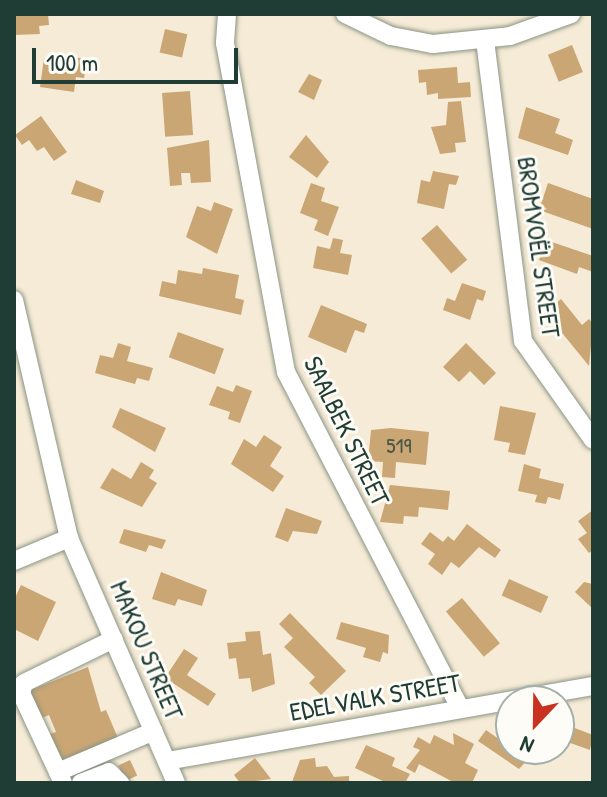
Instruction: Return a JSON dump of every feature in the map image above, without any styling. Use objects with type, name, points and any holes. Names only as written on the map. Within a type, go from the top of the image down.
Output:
[{"type":"street","name":"SAALBEK STREET","points":[[227,14],[225,43],[286,372],[460,708]]},
{"type":"street","points":[[345,14],[372,29],[413,41],[485,40],[538,29],[571,14]]},
{"type":"street","name":"BROMVOËL STREET","points":[[485,40],[523,341],[593,440]]},
{"type":"street","name":"MAKOU STREET","points":[[14,300],[69,538],[176,783]]},
{"type":"street","points":[[14,561],[69,538]]},
{"type":"street","points":[[114,639],[24,683],[21,693],[60,778],[154,731]]},
{"type":"street","name":"EDELVALK STREET","points":[[167,761],[593,686]]},
{"type":"street","points":[[81,783],[103,772],[120,783]]},
{"type":"building","points":[[14,14],[48,14],[49,25],[39,26],[40,34],[14,35]]},
{"type":"building","points":[[165,29],[187,34],[182,58],[160,52]]},
{"type":"building","points":[[572,45],[583,72],[559,82],[548,55]]},
{"type":"building","points":[[64,56],[87,59],[84,78],[76,77],[74,92],[40,87],[44,58],[63,61]]},
{"type":"building","points":[[457,67],[458,83],[470,82],[471,97],[438,99],[438,93],[427,95],[426,82],[419,83],[418,70]]},
{"type":"building","points":[[309,74],[322,80],[314,100],[298,92]]},
{"type":"building","points":[[190,91],[193,135],[165,137],[162,93]]},
{"type":"building","points":[[461,101],[466,142],[455,143],[456,152],[440,154],[431,127],[446,125],[448,102]]},
{"type":"building","points":[[526,107],[560,119],[555,133],[573,140],[568,155],[518,138]]},
{"type":"building","points":[[41,116],[67,152],[54,161],[44,147],[37,151],[29,140],[22,145],[15,135]]},
{"type":"building","points":[[306,135],[329,162],[317,178],[289,157]]},
{"type":"building","points":[[209,140],[211,182],[191,183],[190,173],[181,173],[182,185],[170,186],[167,148]]},
{"type":"building","points":[[433,171],[459,176],[456,185],[449,184],[444,209],[417,203],[421,180],[430,182]]},
{"type":"building","points":[[76,180],[104,191],[100,203],[71,194]]},
{"type":"building","points":[[311,183],[325,188],[321,201],[339,207],[328,236],[314,230],[318,220],[300,213]]},
{"type":"building","points":[[548,183],[593,199],[593,229],[539,210]]},
{"type":"building","points":[[214,202],[233,209],[217,254],[186,237],[197,206],[211,211]]},
{"type":"building","points":[[437,225],[467,260],[451,273],[421,239]]},
{"type":"building","points":[[333,238],[343,240],[340,253],[352,255],[348,275],[313,268],[317,246],[330,249]]},
{"type":"building","points":[[546,240],[593,256],[593,272],[579,267],[577,274],[539,260]]},
{"type":"building","points":[[203,268],[239,275],[235,298],[244,300],[241,315],[159,296],[162,281],[176,284],[178,270],[202,274]]},
{"type":"building","points":[[462,283],[486,291],[483,301],[477,299],[470,320],[443,310],[447,298],[455,301]]},
{"type":"building","points":[[561,299],[582,325],[589,319],[593,324],[589,366],[545,312]]},
{"type":"building","points":[[321,305],[367,324],[364,333],[355,330],[346,353],[308,337]]},
{"type":"building","points":[[178,332],[224,349],[215,374],[169,357]]},
{"type":"building","points":[[118,343],[131,347],[127,361],[153,368],[149,381],[137,378],[135,384],[95,373],[100,355],[113,358]]},
{"type":"building","points":[[466,343],[496,373],[484,385],[470,371],[459,382],[443,367]]},
{"type":"building","points":[[236,385],[252,391],[240,423],[228,419],[230,412],[209,405],[217,386],[233,392]]},
{"type":"building","points":[[500,406],[536,413],[525,455],[508,452],[510,443],[494,440]]},
{"type":"building","points":[[120,408],[166,428],[155,452],[112,427]]},
{"type":"building","points":[[391,428],[429,432],[426,465],[396,462],[395,478],[382,477],[383,462],[368,461],[371,430]]},
{"type":"building","points":[[264,435],[282,447],[270,466],[284,476],[273,492],[231,464],[244,439],[256,447]]},
{"type":"building","points":[[141,462],[154,470],[149,478],[157,483],[142,507],[100,488],[112,468],[131,479]]},
{"type":"building","points":[[524,464],[541,469],[539,478],[564,484],[560,500],[548,497],[546,504],[535,502],[537,495],[518,491]]},
{"type":"building","points":[[390,485],[450,491],[448,510],[419,507],[418,517],[404,516],[403,524],[380,522]]},
{"type":"building","points":[[286,508],[322,521],[317,534],[293,531],[288,542],[275,537]]},
{"type":"building","points":[[593,510],[593,550],[589,553],[578,539],[587,533],[578,521]]},
{"type":"building","points":[[467,524],[501,550],[495,558],[479,547],[459,568],[451,562],[442,575],[428,564],[435,554],[421,544],[430,532],[443,542],[448,536],[454,541]]},
{"type":"building","points":[[124,529],[166,540],[162,549],[149,545],[146,552],[119,543]]},
{"type":"building","points":[[161,572],[207,590],[202,606],[178,599],[175,606],[152,599]]},
{"type":"building","points":[[509,579],[548,596],[541,613],[502,595]]},
{"type":"building","points":[[584,582],[593,584],[593,609],[575,592]]},
{"type":"building","points":[[21,585],[56,602],[38,641],[14,629],[14,600]]},
{"type":"building","points":[[462,598],[500,643],[484,657],[446,611]]},
{"type":"building","points":[[290,613],[346,671],[321,695],[309,683],[315,677],[284,647],[293,638],[279,624]]},
{"type":"building","points":[[341,622],[389,635],[388,654],[383,652],[380,662],[363,657],[366,648],[336,639]]},
{"type":"building","points":[[260,631],[263,655],[271,653],[275,684],[252,692],[250,678],[239,679],[236,658],[229,659],[227,643],[246,641],[245,632]]},
{"type":"building","points":[[184,649],[198,658],[187,675],[216,694],[208,706],[165,678]]},
{"type":"building","points":[[88,667],[101,712],[106,710],[118,738],[54,763],[44,736],[56,732],[49,715],[37,720],[26,692]]},
{"type":"building","points":[[575,728],[593,735],[590,750],[575,745]]},
{"type":"building","points":[[486,730],[495,736],[495,753],[478,741]]},
{"type":"building","points":[[453,733],[474,744],[465,763],[478,770],[472,783],[455,783],[419,764],[415,773],[406,768],[420,750],[413,747],[418,737],[430,744],[434,735],[454,745]]},
{"type":"building","points":[[366,745],[395,758],[392,766],[410,774],[405,783],[387,783],[355,768]]},
{"type":"building","points":[[255,758],[271,779],[240,783],[234,775]]},
{"type":"building","points":[[315,758],[316,767],[327,766],[334,777],[349,776],[349,783],[292,782],[300,760]]},
{"type":"building","points":[[130,760],[137,775],[125,781],[118,765]]}]
